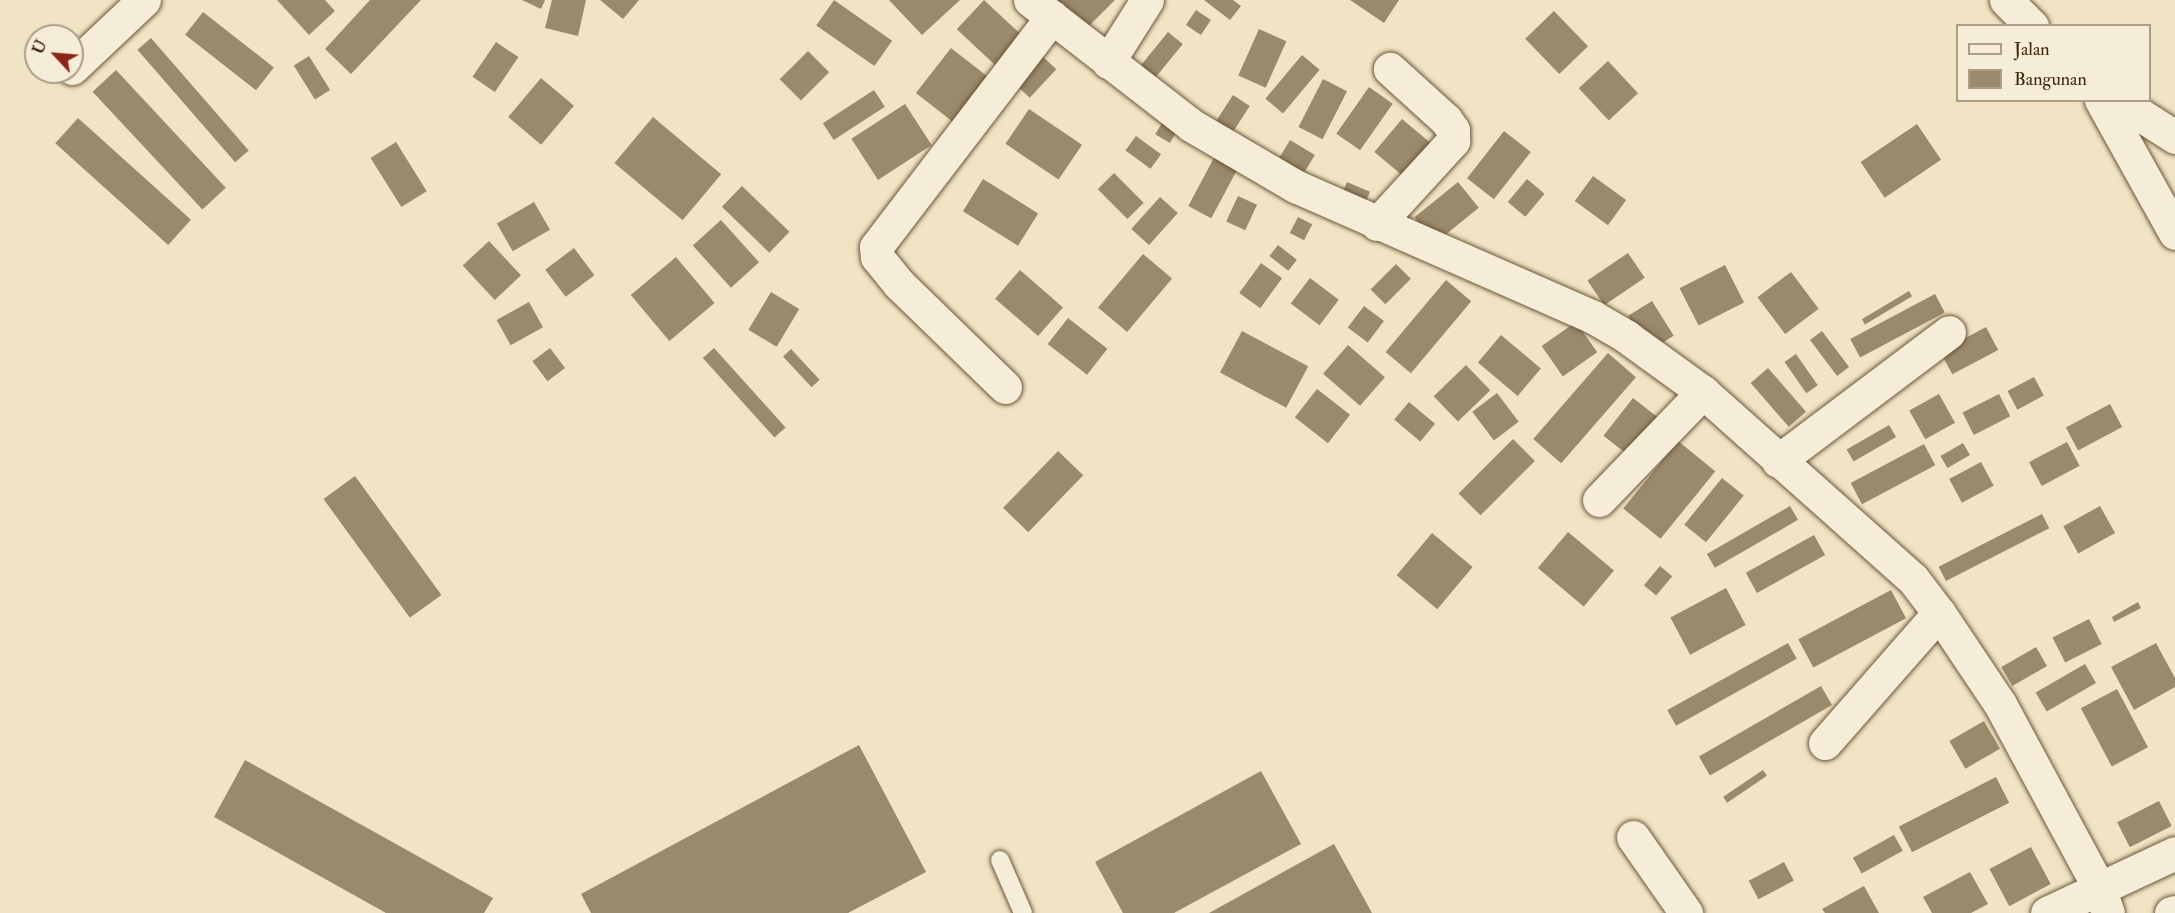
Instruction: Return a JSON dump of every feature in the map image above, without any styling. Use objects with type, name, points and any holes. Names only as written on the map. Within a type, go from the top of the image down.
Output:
[{"type":"street","points":[[84,56],[144,0]]},
{"type":"street","points":[[1108,62],[1147,0]]},
{"type":"street","points":[[2006,0],[2030,24]]},
{"type":"street","points":[[1005,387],[899,284],[877,257],[876,247],[1041,9],[1191,125],[1295,186],[1593,317],[1627,337],[1703,392],[1913,579],[1939,613],[2000,704],[2104,902]]},
{"type":"street","points":[[1377,224],[1453,141],[1453,130],[1446,120],[1390,69]]},
{"type":"street","points":[[2102,102],[2175,233]]},
{"type":"street","points":[[2120,102],[2175,137]]},
{"type":"street","points":[[1778,461],[1949,332]]},
{"type":"street","points":[[1599,500],[1703,392]]},
{"type":"street","points":[[1825,743],[1939,613]]},
{"type":"street","points":[[1633,837],[1686,913]]},
{"type":"street","points":[[2047,913],[2104,902],[2175,853]]},
{"type":"lane","points":[[1000,860],[1023,913]]},
{"type":"building","points":[[277,0],[325,0],[335,11],[309,35]]},
{"type":"building","points":[[370,0],[421,0],[351,74],[325,49]]},
{"type":"building","points":[[522,0],[545,0],[541,9]]},
{"type":"building","points":[[552,0],[586,0],[578,36],[545,28]]},
{"type":"building","points":[[600,0],[639,0],[623,19]]},
{"type":"building","points":[[834,0],[892,41],[874,66],[816,25]]},
{"type":"building","points":[[889,0],[960,0],[922,35]]},
{"type":"building","points":[[984,0],[1025,38],[998,67],[957,29]]},
{"type":"building","points":[[1053,0],[1115,0],[1084,31]]},
{"type":"building","points":[[1204,0],[1233,0],[1241,6],[1230,20]]},
{"type":"building","points":[[1350,0],[1399,0],[1384,23]]},
{"type":"building","points":[[1196,10],[1211,20],[1201,35],[1186,25]]},
{"type":"building","points":[[1554,11],[1588,46],[1559,74],[1525,39]]},
{"type":"building","points":[[203,12],[274,67],[256,90],[185,35]]},
{"type":"building","points":[[1259,29],[1286,41],[1266,88],[1238,76]]},
{"type":"building","points":[[1168,32],[1183,44],[1151,83],[1137,71]]},
{"type":"building","points":[[151,38],[249,150],[235,162],[137,50]]},
{"type":"building","points":[[496,42],[518,57],[495,92],[473,77]]},
{"type":"building","points":[[951,48],[990,79],[955,124],[916,93]]},
{"type":"building","points":[[808,51],[829,72],[801,100],[780,79]]},
{"type":"building","points":[[1041,55],[1056,69],[1030,98],[1014,84]]},
{"type":"building","points":[[1302,55],[1320,70],[1283,113],[1265,99]]},
{"type":"building","points":[[309,56],[330,90],[315,99],[294,66]]},
{"type":"building","points":[[1608,61],[1638,93],[1609,120],[1579,88]]},
{"type":"building","points":[[116,70],[226,188],[202,210],[93,92]]},
{"type":"building","points":[[541,78],[574,106],[541,145],[508,117]]},
{"type":"building","points":[[1323,79],[1347,91],[1323,139],[1298,127]]},
{"type":"building","points":[[1369,87],[1393,104],[1360,150],[1336,134]]},
{"type":"building","points":[[874,90],[885,107],[834,140],[823,123]]},
{"type":"building","points":[[1233,95],[1250,106],[1230,137],[1213,126]]},
{"type":"building","points":[[905,104],[932,145],[878,180],[851,139]]},
{"type":"building","points":[[1029,109],[1082,145],[1059,180],[1006,144]]},
{"type":"building","points":[[653,117],[721,174],[683,220],[614,163]]},
{"type":"building","points":[[78,118],[191,220],[168,245],[55,143]]},
{"type":"building","points":[[1402,119],[1432,144],[1404,177],[1374,152]]},
{"type":"building","points":[[1162,123],[1177,132],[1170,143],[1155,134]]},
{"type":"building","points":[[1917,124],[1941,160],[1885,198],[1861,162]]},
{"type":"building","points":[[1504,131],[1531,152],[1494,199],[1467,178]]},
{"type":"building","points":[[1136,136],[1161,154],[1150,169],[1125,151]]},
{"type":"building","points":[[1290,140],[1315,155],[1304,174],[1279,159]]},
{"type":"building","points":[[396,142],[427,191],[401,207],[371,158]]},
{"type":"building","points":[[1216,154],[1239,166],[1211,218],[1188,206]]},
{"type":"building","points":[[1114,173],[1144,203],[1127,219],[1098,189]]},
{"type":"building","points":[[1593,176],[1626,200],[1608,225],[1575,201]]},
{"type":"building","points":[[983,179],[1038,213],[1018,246],[963,211]]},
{"type":"building","points":[[1527,179],[1545,194],[1525,217],[1508,202]]},
{"type":"building","points":[[1347,182],[1370,192],[1364,206],[1341,196]]},
{"type":"building","points":[[1458,182],[1479,208],[1435,243],[1414,217]]},
{"type":"building","points":[[742,186],[789,232],[769,253],[722,207]]},
{"type":"building","points":[[1238,196],[1257,205],[1245,230],[1226,221]]},
{"type":"building","points":[[1160,197],[1178,213],[1149,245],[1131,229]]},
{"type":"building","points":[[534,202],[550,230],[513,251],[497,224]]},
{"type":"building","points":[[1298,217],[1312,224],[1304,240],[1290,233]]},
{"type":"building","points":[[721,220],[759,262],[731,288],[693,245]]},
{"type":"building","points":[[489,241],[521,275],[495,300],[463,266]]},
{"type":"building","points":[[1278,245],[1297,260],[1288,271],[1269,256]]},
{"type":"building","points":[[574,248],[594,275],[566,297],[545,270]]},
{"type":"building","points":[[1628,253],[1645,278],[1604,305],[1587,280]]},
{"type":"building","points":[[1143,254],[1172,278],[1127,332],[1098,308]]},
{"type":"building","points":[[676,257],[715,303],[669,341],[631,295]]},
{"type":"building","points":[[1261,263],[1282,278],[1260,308],[1239,293]]},
{"type":"building","points":[[1396,264],[1411,279],[1385,304],[1371,289]]},
{"type":"building","points":[[1725,265],[1744,302],[1699,326],[1680,288]]},
{"type":"building","points":[[1020,270],[1063,307],[1038,336],[995,299]]},
{"type":"building","points":[[1791,272],[1819,309],[1785,334],[1757,297]]},
{"type":"building","points":[[1310,278],[1339,300],[1319,325],[1291,304]]},
{"type":"building","points":[[1446,280],[1471,301],[1411,373],[1386,352]]},
{"type":"building","points":[[1909,291],[1912,296],[1865,324],[1862,319]]},
{"type":"building","points":[[771,292],[799,309],[777,347],[748,330]]},
{"type":"building","points":[[1935,294],[1945,313],[1860,358],[1850,339]]},
{"type":"building","points":[[1652,301],[1674,336],[1650,351],[1628,316]]},
{"type":"building","points":[[529,302],[543,327],[511,345],[497,320]]},
{"type":"building","points":[[1364,306],[1384,321],[1368,343],[1348,328]]},
{"type":"building","points":[[1068,318],[1107,349],[1087,375],[1048,344]]},
{"type":"building","points":[[1576,322],[1597,352],[1563,376],[1542,346]]},
{"type":"building","points":[[1986,327],[1998,350],[1952,374],[1940,351]]},
{"type":"building","points":[[1242,331],[1308,366],[1286,408],[1220,372]]},
{"type":"building","points":[[1822,331],[1849,367],[1837,376],[1810,340]]},
{"type":"building","points":[[1501,335],[1541,368],[1518,396],[1478,363]]},
{"type":"building","points":[[1348,345],[1385,377],[1360,406],[1323,374]]},
{"type":"building","points":[[550,348],[565,368],[547,381],[532,361]]},
{"type":"building","points":[[714,348],[786,428],[774,438],[703,358]]},
{"type":"building","points":[[791,349],[820,380],[812,387],[783,357]]},
{"type":"building","points":[[1608,353],[1636,377],[1561,463],[1533,439]]},
{"type":"building","points":[[1796,354],[1818,385],[1806,393],[1785,362]]},
{"type":"building","points":[[1466,365],[1490,390],[1458,421],[1434,396]]},
{"type":"building","points":[[1768,368],[1806,412],[1789,427],[1751,383]]},
{"type":"building","points":[[2034,377],[2044,396],[2017,410],[2008,391]]},
{"type":"building","points":[[1317,389],[1350,415],[1328,443],[1295,417]]},
{"type":"building","points":[[1497,393],[1519,422],[1494,440],[1472,412]]},
{"type":"building","points":[[1939,394],[1955,423],[1925,439],[1909,410]]},
{"type":"building","points":[[1999,394],[2010,416],[1974,435],[1962,413]]},
{"type":"building","points":[[1633,398],[1662,421],[1633,459],[1603,436]]},
{"type":"building","points":[[1409,402],[1435,424],[1420,441],[1394,420]]},
{"type":"building","points":[[2110,404],[2122,427],[2078,450],[2066,427]]},
{"type":"building","points":[[1889,425],[1896,437],[1854,462],[1847,450]]},
{"type":"building","points":[[1513,439],[1535,461],[1480,515],[1459,493]]},
{"type":"building","points":[[1678,441],[1715,471],[1661,539],[1623,509]]},
{"type":"building","points":[[2067,442],[2080,466],[2042,486],[2029,462]]},
{"type":"building","points":[[1963,443],[1970,455],[1947,468],[1940,456]]},
{"type":"building","points":[[1924,444],[1935,465],[1862,504],[1851,483]]},
{"type":"building","points":[[1058,451],[1083,475],[1028,532],[1003,508]]},
{"type":"building","points":[[1981,462],[1994,486],[1962,503],[1949,479]]},
{"type":"building","points":[[355,476],[441,595],[410,618],[323,499]]},
{"type":"building","points":[[1722,478],[1744,496],[1706,542],[1684,525]]},
{"type":"building","points":[[1790,506],[1798,520],[1715,568],[1707,554]]},
{"type":"building","points":[[2100,506],[2115,533],[2078,553],[2063,526]]},
{"type":"building","points":[[2042,514],[2049,528],[1946,581],[1939,567]]},
{"type":"building","points":[[1568,532],[1614,571],[1584,607],[1538,568]]},
{"type":"building","points":[[1432,533],[1473,567],[1437,609],[1397,575]]},
{"type":"building","points":[[1814,535],[1825,555],[1757,593],[1746,573]]},
{"type":"building","points":[[1660,566],[1672,576],[1656,595],[1644,585]]},
{"type":"building","points":[[1726,588],[1746,625],[1690,655],[1670,618]]},
{"type":"building","points":[[1891,590],[1906,618],[1813,668],[1798,639]]},
{"type":"building","points":[[2138,602],[2141,608],[2114,622],[2112,617]]},
{"type":"building","points":[[2089,619],[2102,644],[2065,663],[2052,638]]},
{"type":"building","points":[[1788,643],[1797,659],[1676,726],[1667,710]]},
{"type":"building","points":[[2156,643],[2175,678],[2175,687],[2134,710],[2111,667]]},
{"type":"building","points":[[2036,647],[2047,666],[2012,686],[2001,667]]},
{"type":"building","points":[[2085,664],[2096,683],[2047,712],[2036,693]]},
{"type":"building","points":[[1821,686],[1832,705],[1710,776],[1699,757]]},
{"type":"building","points":[[2117,689],[2148,747],[2112,767],[2081,708]]},
{"type":"building","points":[[1984,721],[2000,749],[1965,769],[1949,741]]},
{"type":"building","points":[[859,745],[926,872],[848,913],[591,913],[581,894]]},
{"type":"building","points":[[245,760],[493,898],[484,913],[386,913],[214,817]]},
{"type":"building","points":[[1763,770],[1767,776],[1727,803],[1723,797]]},
{"type":"building","points":[[1261,771],[1301,844],[1174,913],[1123,913],[1095,862]]},
{"type":"building","points":[[1996,777],[2009,803],[1912,852],[1899,826]]},
{"type":"building","points":[[2159,801],[2172,826],[2130,847],[2117,822]]},
{"type":"building","points":[[1894,835],[1903,851],[1862,874],[1853,858]]},
{"type":"building","points":[[1334,844],[1372,913],[1209,913]]},
{"type":"building","points":[[2031,847],[2051,884],[2009,906],[1990,869]]},
{"type":"building","points":[[1784,862],[1794,881],[1759,899],[1749,881]]},
{"type":"building","points":[[1970,872],[1988,904],[1971,913],[1932,913],[1923,897]]},
{"type":"building","points":[[1864,886],[1879,913],[1825,913],[1822,909]]}]
